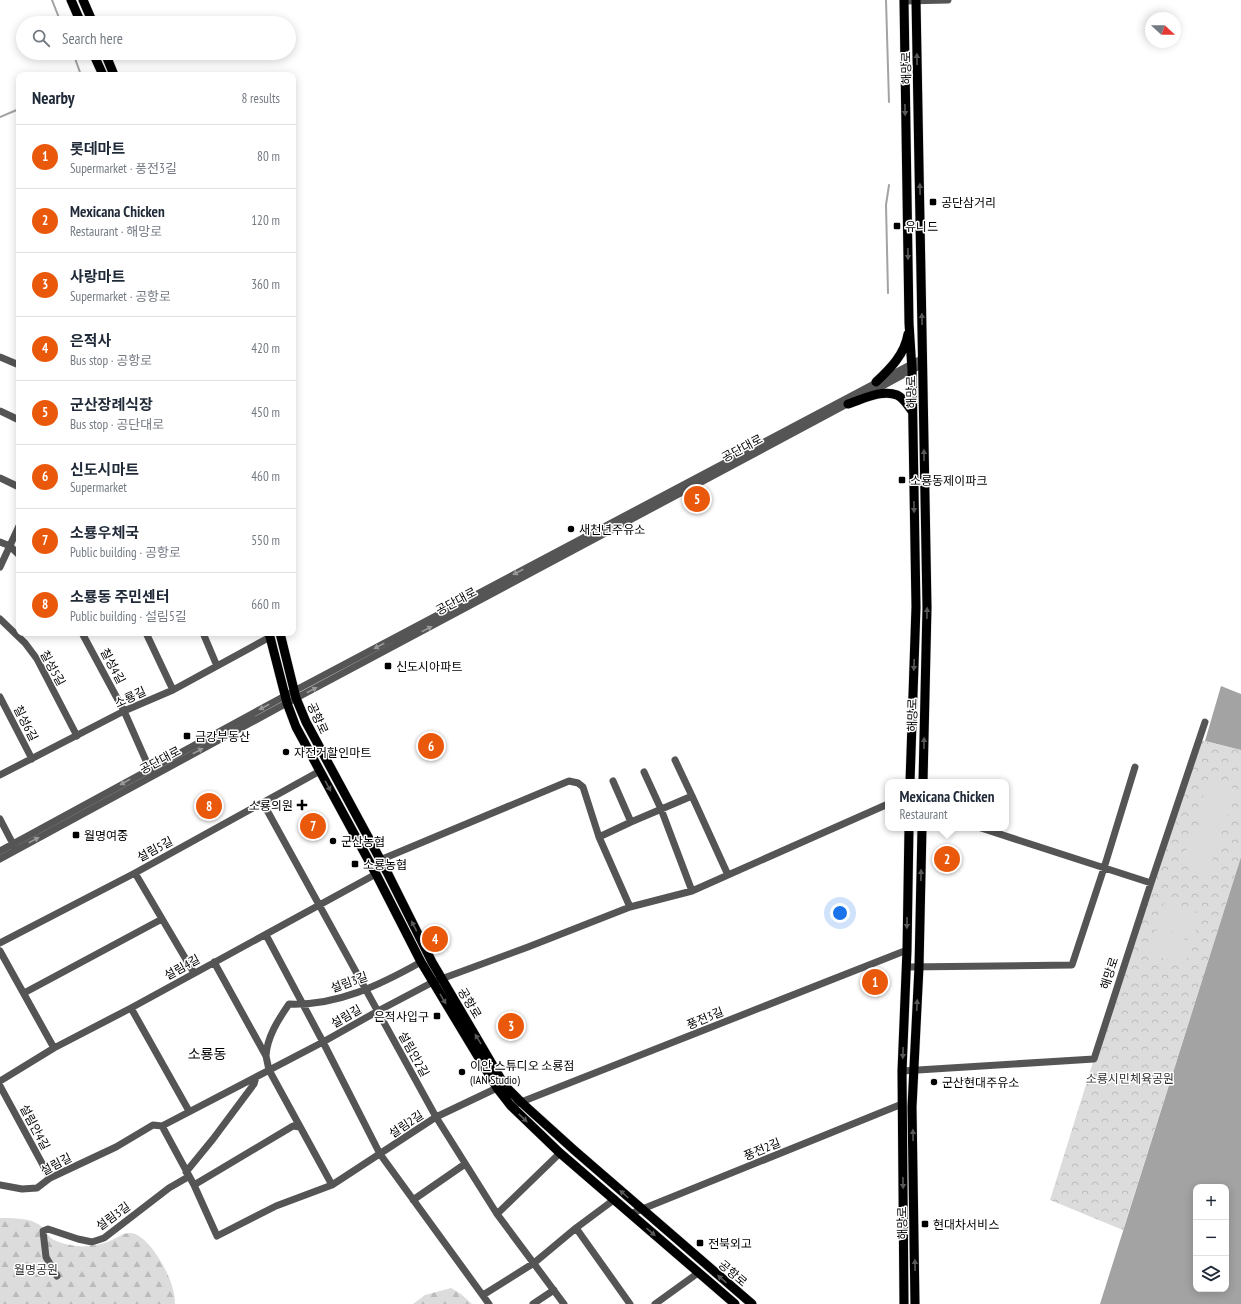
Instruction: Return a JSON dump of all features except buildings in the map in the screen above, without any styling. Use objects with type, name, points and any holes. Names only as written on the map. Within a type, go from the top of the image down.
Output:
[{"type":"main road","points":[[72,0],[78,16]]},
{"type":"main road","points":[[83,0],[89,16]]},
{"type":"main road","name":"해망로","points":[[916,0],[927,607],[923,779]]},
{"type":"main road","name":"해망로","points":[[904,1],[909,323],[912,367],[916,607],[910,779]]},
{"type":"main road","points":[[97,60],[102,72]]},
{"type":"main road","points":[[108,60],[113,72]]},
{"type":"main road","points":[[876,382],[899,358],[907,339],[909,323]]},
{"type":"main road","points":[[848,404],[880,394],[890,394],[898,396],[912,411]]},
{"type":"main road","name":"공항로","points":[[269,636],[286,700],[296,727],[433,982],[497,1088],[511,1106],[560,1153],[735,1304]]},
{"type":"main road","name":"공항로","points":[[281,636],[295,695],[306,722],[380,860],[432,962],[505,1086],[642,1210],[752,1304]]},
{"type":"main road","name":"해망로","points":[[904,1304],[902,1070],[907,950],[909,831]]},
{"type":"main road","name":"해망로","points":[[915,1304],[912,1107],[919,967],[922,831]]},
{"type":"street","points":[[904,1],[948,0]]},
{"type":"street","points":[[0,357],[16,365]]},
{"type":"street","name":"공단대로","points":[[295,695],[848,404],[923,361]]},
{"type":"street","name":"공단대로","points":[[0,850],[15,847],[153,776],[295,695],[876,382],[912,367]]},
{"type":"street","points":[[0,411],[16,419]]},
{"type":"street","points":[[0,478],[16,485]]},
{"type":"street","points":[[0,567],[16,533]]},
{"type":"street","points":[[0,542],[10,546],[16,552]]},
{"type":"street","name":"칠성5길","points":[[0,619],[16,633]]},
{"type":"street","name":"칠성5길","points":[[18,636],[36,659],[77,736]]},
{"type":"street","name":"칠성4길","points":[[84,636],[124,711],[153,776]]},
{"type":"street","points":[[149,636],[173,690]]},
{"type":"street","points":[[204,636],[217,666]]},
{"type":"street","name":"소룡길","points":[[0,775],[124,711],[173,690],[267,636]]},
{"type":"street","name":"칠성6길","points":[[0,697],[32,759]]},
{"type":"street","name":"공단대로","points":[[0,859],[15,847],[150,769],[286,700]]},
{"type":"street","name":"해망로","points":[[902,1070],[1094,1059],[1205,722]]},
{"type":"street","points":[[675,760],[728,875]]},
{"type":"street","points":[[906,967],[1072,965],[1135,767]]},
{"type":"street","name":"설림5길","points":[[0,943],[135,873],[320,772]]},
{"type":"street","points":[[644,772],[661,809],[692,891]]},
{"type":"street","points":[[380,860],[569,781],[578,783],[583,787],[599,837],[630,907]]},
{"type":"street","points":[[612,781],[630,822]]},
{"type":"street","points":[[599,837],[630,822],[692,796]]},
{"type":"street","name":"설림안2길","points":[[263,803],[436,1117],[497,1214],[564,1304]]},
{"type":"street","name":"설림길","points":[[0,1185],[22,1189],[37,1188],[50,1178],[116,1147],[153,1125],[162,1126],[323,1042],[433,982],[630,907],[692,891],[885,805]]},
{"type":"street","points":[[0,819],[15,847]]},
{"type":"street","points":[[989,831],[1151,883]]},
{"type":"street","points":[[135,873],[194,973]]},
{"type":"street","name":"설림4길","points":[[0,1081],[54,1048],[131,1008],[376,874]]},
{"type":"street","points":[[24,993],[162,920]]},
{"type":"street","points":[[266,935],[304,1005],[380,1154],[489,1304]]},
{"type":"street","name":"풍전3길","points":[[511,1106],[907,950]]},
{"type":"street","points":[[0,951],[54,1048]]},
{"type":"street","points":[[214,962],[266,1056],[269,1070],[332,1185]]},
{"type":"street","name":"설림3길","points":[[266,1056],[266,1048],[274,1029],[289,1004],[304,1005],[334,1001],[367,990],[422,962]]},
{"type":"street","points":[[131,1008],[189,1111]]},
{"type":"street","name":"설림3길","points":[[57,1276],[46,1257],[43,1231],[48,1229],[78,1240],[92,1242],[104,1238],[187,1175],[254,1084],[256,1077]]},
{"type":"street","name":"설림안4길","points":[[0,1086],[50,1178]]},
{"type":"street","name":"설림2길","points":[[187,1175],[194,1186],[217,1236],[276,1206],[332,1185],[436,1117],[497,1088]]},
{"type":"street","name":"풍전2길","points":[[630,1214],[902,1104]]},
{"type":"street","points":[[162,1126],[187,1175]]},
{"type":"street","points":[[194,1186],[293,1126],[300,1127]]},
{"type":"street","points":[[497,1214],[560,1153]]},
{"type":"street","points":[[413,1200],[465,1164]]},
{"type":"street","points":[[483,1295],[534,1263],[576,1228],[615,1199]]},
{"type":"street","points":[[576,1228],[630,1304]]},
{"type":"street","points":[[655,1304],[698,1273]]},
{"type":"street","points":[[533,1304],[554,1290]]},
{"type":"green space","name":"소룡시민체육공원","points":[[1199,740],[1241,750],[1241,857],[1123,1230],[1050,1200],[1094,1059]]},
{"type":"green space","points":[[1208,779],[1236,789],[1223,830],[1196,820]]},
{"type":"green space","points":[[1195,824],[1221,834],[1208,874],[1182,863]]},
{"type":"green space","points":[[1164,902],[1201,914],[1193,939],[1156,927]]},
{"type":"green space","points":[[1155,930],[1193,942],[1185,965],[1148,953]]},
{"type":"green space","name":"월명공원","points":[[0,1218],[33,1221],[53,1239],[62,1243],[76,1246],[101,1244],[124,1234],[136,1234],[142,1238],[154,1251],[168,1274],[175,1304],[0,1304]]},
{"type":"green space","points":[[451,1288],[461,1294],[472,1304],[413,1304],[425,1295]]},
{"type":"shaded area","points":[[1221,686],[1241,694],[1241,750],[1205,741]]},
{"type":"shaded area","points":[[1241,857],[1241,1304],[1100,1304]]},
{"type":"waterway","points":[[52,0],[58,16]]},
{"type":"waterway","points":[[886,0],[889,102]]},
{"type":"waterway","points":[[76,60],[80,72]]},
{"type":"waterway","points":[[0,117],[16,110]]},
{"type":"waterway","points":[[888,293],[886,205],[889,185]]},
{"type":"place","name":"공단삼거리","points":[[933,202]]},
{"type":"place","name":"유니드","points":[[897,226]]},
{"type":"place","name":"소룡동제이파크","points":[[902,480]]},
{"type":"place","name":"군산장례식장","points":[[697,499]]},
{"type":"place","name":"새천년주유소","points":[[571,529]]},
{"type":"place","name":"신도시아파트","points":[[388,666]]},
{"type":"place","name":"금강부동산","points":[[187,736]]},
{"type":"place","name":"신도시마트","points":[[431,746]]},
{"type":"place","name":"자전거할인마트","points":[[286,752]]},
{"type":"place","name":"소룡의원","points":[[302,805]]},
{"type":"place","name":"소룡동 주민센터","points":[[209,806]]},
{"type":"place","name":"소룡우체국","points":[[313,826]]},
{"type":"place","name":"월명여중","points":[[76,835]]},
{"type":"place","name":"군산농협","points":[[333,841]]},
{"type":"place","name":"Mexicana Chicken","points":[[947,859]]},
{"type":"place","name":"소룡농협","points":[[355,864]]},
{"type":"place","name":"은적사","points":[[435,939]]},
{"type":"place","name":"롯데마트","points":[[875,982]]},
{"type":"place","name":"은적사입구","points":[[437,1016]]},
{"type":"place","name":"사랑마트","points":[[511,1026]]},
{"type":"place","name":"이안 스튜디오 소룡점 (IAN Studio)","points":[[462,1072]]},
{"type":"place","name":"군산현대주유소","points":[[934,1082]]},
{"type":"place","name":"현대차서비스","points":[[925,1224]]},
{"type":"place","name":"전북외고","points":[[700,1243]]},
{"type":"district","name":"소룡동","points":[[207,1054]]}]
